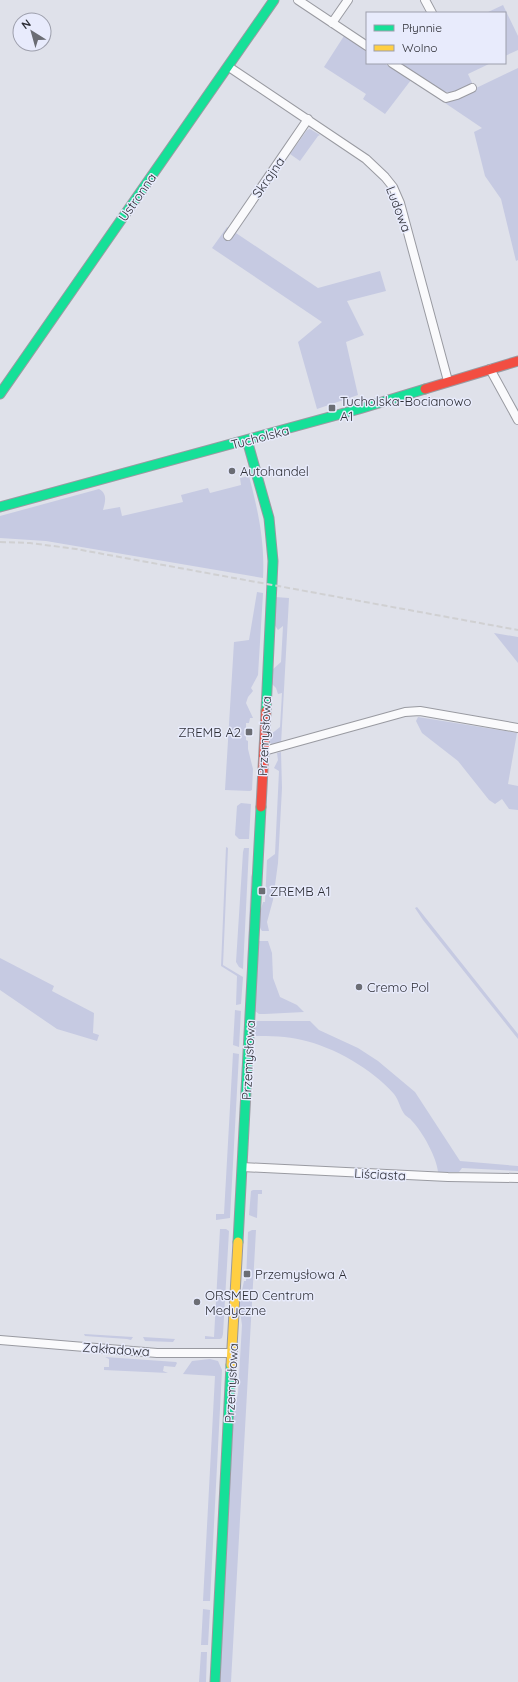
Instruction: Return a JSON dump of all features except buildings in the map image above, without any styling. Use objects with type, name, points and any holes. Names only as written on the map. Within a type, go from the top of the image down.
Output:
[{"type":"street","name":"Ustronna","points":[[0,394],[170,148],[229,67],[274,0]]},
{"type":"street","points":[[298,0],[366,45]]},
{"type":"street","points":[[332,23],[348,0]]},
{"type":"street","points":[[425,0],[431,12]]},
{"type":"street","points":[[394,64],[446,98],[472,88]]},
{"type":"street","name":"Ludowa","points":[[229,67],[366,159],[381,172],[393,187],[400,203],[418,266],[448,381]]},
{"type":"street","name":"Skrajna","points":[[228,236],[308,119]]},
{"type":"street","name":"Tucholska","points":[[0,507],[359,409],[518,361]]},
{"type":"street","points":[[490,369],[518,420]]},
{"type":"street","name":"Przemysłowa","points":[[215,1682],[272,585],[272,540],[267,509],[247,440]]},
{"type":"street","points":[[264,751],[405,712],[420,711],[518,728]]},
{"type":"street","name":"Liściasta","points":[[242,1167],[448,1177],[518,1178]]},
{"type":"street","name":"Zakładowa","points":[[0,1340],[157,1352],[233,1353]]},
{"type":"shaded area","points":[[503,5],[518,36],[518,50],[506,56],[506,12],[488,12]]},
{"type":"shaded area","points":[[344,36],[366,51],[366,64],[386,64],[411,80],[385,114],[363,99],[366,94],[324,67]]},
{"type":"shaded area","points":[[398,64],[489,64],[468,74],[473,85],[454,94],[433,88]]},
{"type":"shaded area","points":[[518,68],[518,260],[516,261],[501,199],[485,176],[474,132],[482,128],[445,103]]},
{"type":"shaded area","points":[[310,129],[320,135],[300,161],[290,154],[307,130]]},
{"type":"shaded area","points":[[227,227],[318,288],[380,271],[386,291],[347,301],[364,335],[346,342],[358,395],[317,409],[298,342],[322,322],[212,248]]},
{"type":"shaded area","points":[[249,476],[262,539],[263,578],[46,541],[0,538],[0,516],[99,489],[105,496],[103,510],[120,507],[122,516],[183,502],[181,495],[208,488],[210,493],[241,485],[240,478]]},
{"type":"shaded area","points":[[257,592],[263,593],[258,675],[251,688],[253,691],[248,697],[246,703],[253,718],[250,718],[249,723],[246,723],[246,740],[248,741],[248,749],[253,769],[252,790],[225,790],[234,642],[249,640]]},
{"type":"shaded area","points":[[275,597],[289,598],[281,744],[274,746],[268,741],[270,735],[280,727],[282,693],[278,694],[276,688],[272,684],[272,670],[281,662],[283,626],[278,630],[274,624]]},
{"type":"shaded area","points":[[494,633],[518,637],[518,663]]},
{"type":"shaded area","points":[[418,717],[517,733],[508,784],[518,786],[518,810],[509,809],[502,799],[495,804],[489,800],[458,761],[422,733],[416,721]]},
{"type":"shaded area","points":[[281,752],[282,788],[278,863],[273,900],[267,922],[269,931],[262,931],[259,920],[263,902],[265,902],[267,860],[275,854],[279,771],[274,768],[278,760],[277,753]]},
{"type":"shaded area","points":[[241,803],[251,804],[249,839],[239,839],[235,835],[237,806]]},
{"type":"shaded area","points":[[226,847],[228,848],[223,965],[243,977],[241,1004],[236,1005],[237,976],[221,966]]},
{"type":"shaded area","points":[[244,848],[249,848],[243,969],[239,967],[236,962]]},
{"type":"shaded area","points":[[251,874],[252,877],[247,967]]},
{"type":"shaded area","points":[[417,907],[518,1034],[518,1039],[423,920],[415,908]]},
{"type":"shaded area","points":[[258,941],[268,941],[272,953],[273,978],[280,997],[297,1005],[304,1012],[259,1014],[255,1011]]},
{"type":"shaded area","points":[[0,958],[54,986],[52,991],[94,1013],[93,1033],[99,1035],[97,1041],[57,1029],[0,990]]},
{"type":"shaded area","points":[[235,1010],[241,1011],[239,1047],[233,1045]]},
{"type":"shaded area","points":[[256,1021],[310,1021],[319,1030],[358,1048],[378,1061],[415,1092],[460,1161],[518,1166],[518,1171],[462,1168],[459,1172],[438,1172],[432,1152],[420,1131],[403,1113],[394,1094],[375,1076],[352,1060],[314,1043],[290,1038],[254,1036]]},
{"type":"shaded area","points":[[233,1053],[239,1054],[230,1218],[216,1220],[216,1214],[224,1214]]},
{"type":"shaded area","points":[[262,1190],[262,1194],[258,1194],[257,1218],[249,1215],[251,1191]]},
{"type":"shaded area","points":[[220,1229],[226,1229],[229,1231],[223,1334],[222,1338],[220,1339],[205,1339],[205,1336],[214,1337]]},
{"type":"shaded area","points":[[256,1230],[231,1682],[219,1682],[234,1410],[238,1393],[242,1325],[239,1304],[244,1281],[246,1281],[248,1232]]},
{"type":"shaded area","points":[[84,1334],[133,1337],[131,1340],[85,1336]]},
{"type":"shaded area","points":[[143,1337],[175,1339],[173,1342],[145,1341]]},
{"type":"shaded area","points":[[105,1357],[177,1363],[175,1367],[164,1366],[163,1371],[168,1373],[104,1370],[104,1367],[109,1367],[109,1359]]},
{"type":"shaded area","points":[[210,1359],[218,1361],[222,1370],[210,1601],[203,1601],[215,1376],[183,1374],[192,1361]]},
{"type":"shaded area","points":[[203,1609],[210,1610],[208,1645],[201,1645]]},
{"type":"shaded area","points":[[201,1652],[207,1652],[206,1682],[199,1682]]},
{"type":"railway","points":[[0,542],[30,543],[76,549],[518,630]]},
{"type":"traffic: fast","points":[[0,394],[274,0]]},
{"type":"traffic: fast","points":[[0,507],[359,409],[425,389]]},
{"type":"traffic: fast","points":[[247,440],[269,518],[273,561],[266,711]]},
{"type":"traffic: fast","points":[[238,1242],[261,807]]},
{"type":"traffic: fast","points":[[215,1682],[231,1365]]},
{"type":"traffic: slow","points":[[231,1365],[238,1242]]},
{"type":"traffic: jam","points":[[425,389],[518,361]]},
{"type":"traffic: jam","points":[[261,807],[266,711]]},
{"type":"place","name":"Tucholska-Bocianowo A1","points":[[332,408]]},
{"type":"place","name":"Autohandel","points":[[232,471]]},
{"type":"place","name":"ZREMB A2","points":[[249,732]]},
{"type":"place","name":"ZREMB A1","points":[[262,891]]},
{"type":"place","name":"Cremo Pol","points":[[359,987]]},
{"type":"place","name":"Przemysłowa A","points":[[247,1274]]},
{"type":"place","name":"ORSMED Centrum Medyczne","points":[[197,1302]]}]
